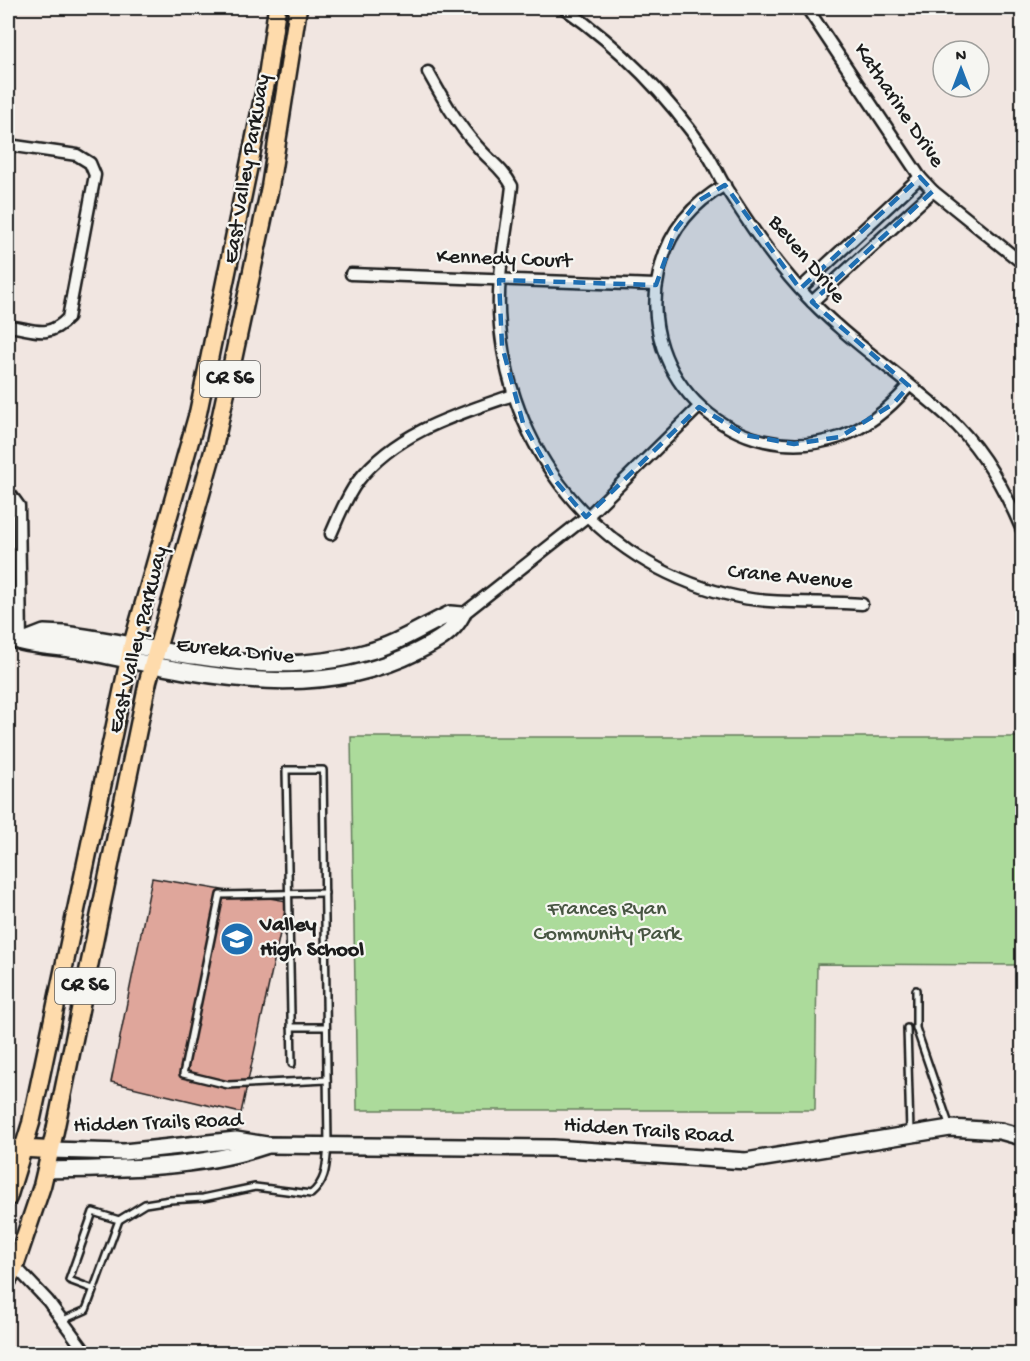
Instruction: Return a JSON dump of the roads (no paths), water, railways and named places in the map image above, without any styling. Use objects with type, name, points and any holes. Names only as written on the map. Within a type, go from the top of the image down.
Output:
[{"type":"main road","name":"East Valley Parkway","points":[[8,1198],[15,1149],[131,652],[198,413],[266,83],[277,8]]},
{"type":"main road","name":"East Valley Parkway","points":[[11,1273],[46,1170],[155,657],[206,479],[231,374],[270,187],[298,8]]},
{"type":"main road","points":[[15,1149],[50,1150]]},
{"type":"main road","points":[[12,1170],[46,1170]]},
{"type":"street","name":"Beven Drive","points":[[564,8],[610,43],[657,89],[707,153],[725,185],[784,271],[812,302],[949,418],[974,446],[996,477],[1023,530]]},
{"type":"street","name":"Katharine Drive","points":[[807,8],[920,177],[933,191],[1023,263]]},
{"type":"street","name":"Crane Avenue","points":[[428,72],[451,115],[479,149],[506,174],[512,186],[500,280],[501,336],[513,395],[523,423],[548,469],[571,501],[618,544],[654,566],[714,590],[776,601],[861,604]]},
{"type":"street","points":[[8,145],[78,155],[90,163],[95,175],[68,318],[58,328],[41,333],[8,326]]},
{"type":"street","points":[[800,289],[920,177]]},
{"type":"street","points":[[725,185],[698,201],[676,229],[661,262],[656,285],[655,320],[660,343],[677,380],[699,407],[726,426],[745,435],[785,443],[816,442],[840,437],[867,424],[893,404],[909,386]]},
{"type":"street","points":[[812,302],[933,191]]},
{"type":"street","name":"Kennedy Court","points":[[351,274],[656,285]]},
{"type":"street","points":[[332,534],[345,502],[359,480],[399,445],[450,416],[513,395]]},
{"type":"street","name":"Eureka Drive","points":[[14,643],[44,633],[155,657],[247,663],[321,662],[368,652],[411,635],[450,614],[462,615],[586,517],[699,407]]},
{"type":"street","points":[[8,494],[20,506],[14,643]]},
{"type":"street","name":"Hidden Trails Road","points":[[50,1150],[124,1152],[236,1140],[267,1145],[553,1148],[746,1161],[950,1128],[980,1129],[1023,1137]]},
{"type":"street","name":"Hidden Trails Road","points":[[46,1170],[154,1166],[234,1155],[267,1145]]},
{"type":"street","points":[[11,1273],[63,1320],[87,1353]]},
{"type":"lane","points":[[63,1320],[86,1310],[119,1220],[145,1204],[203,1198],[255,1187],[311,1194],[322,1185],[328,1145],[323,770],[286,770],[292,1064]]},
{"type":"lane","points":[[325,893],[220,895],[183,1074],[228,1085],[327,1080]]},
{"type":"lane","points":[[916,990],[916,1028],[950,1128]]},
{"type":"lane","points":[[291,1028],[326,1027]]},
{"type":"lane","points":[[907,1028],[910,1134]]},
{"type":"lane","points":[[93,1289],[69,1280],[93,1212],[119,1220]]},
{"type":"place","name":"Valley High School","points":[[237,939]]},
{"type":"park label","name":"Frances Ryan Community Park","points":[[607,922]]}]
